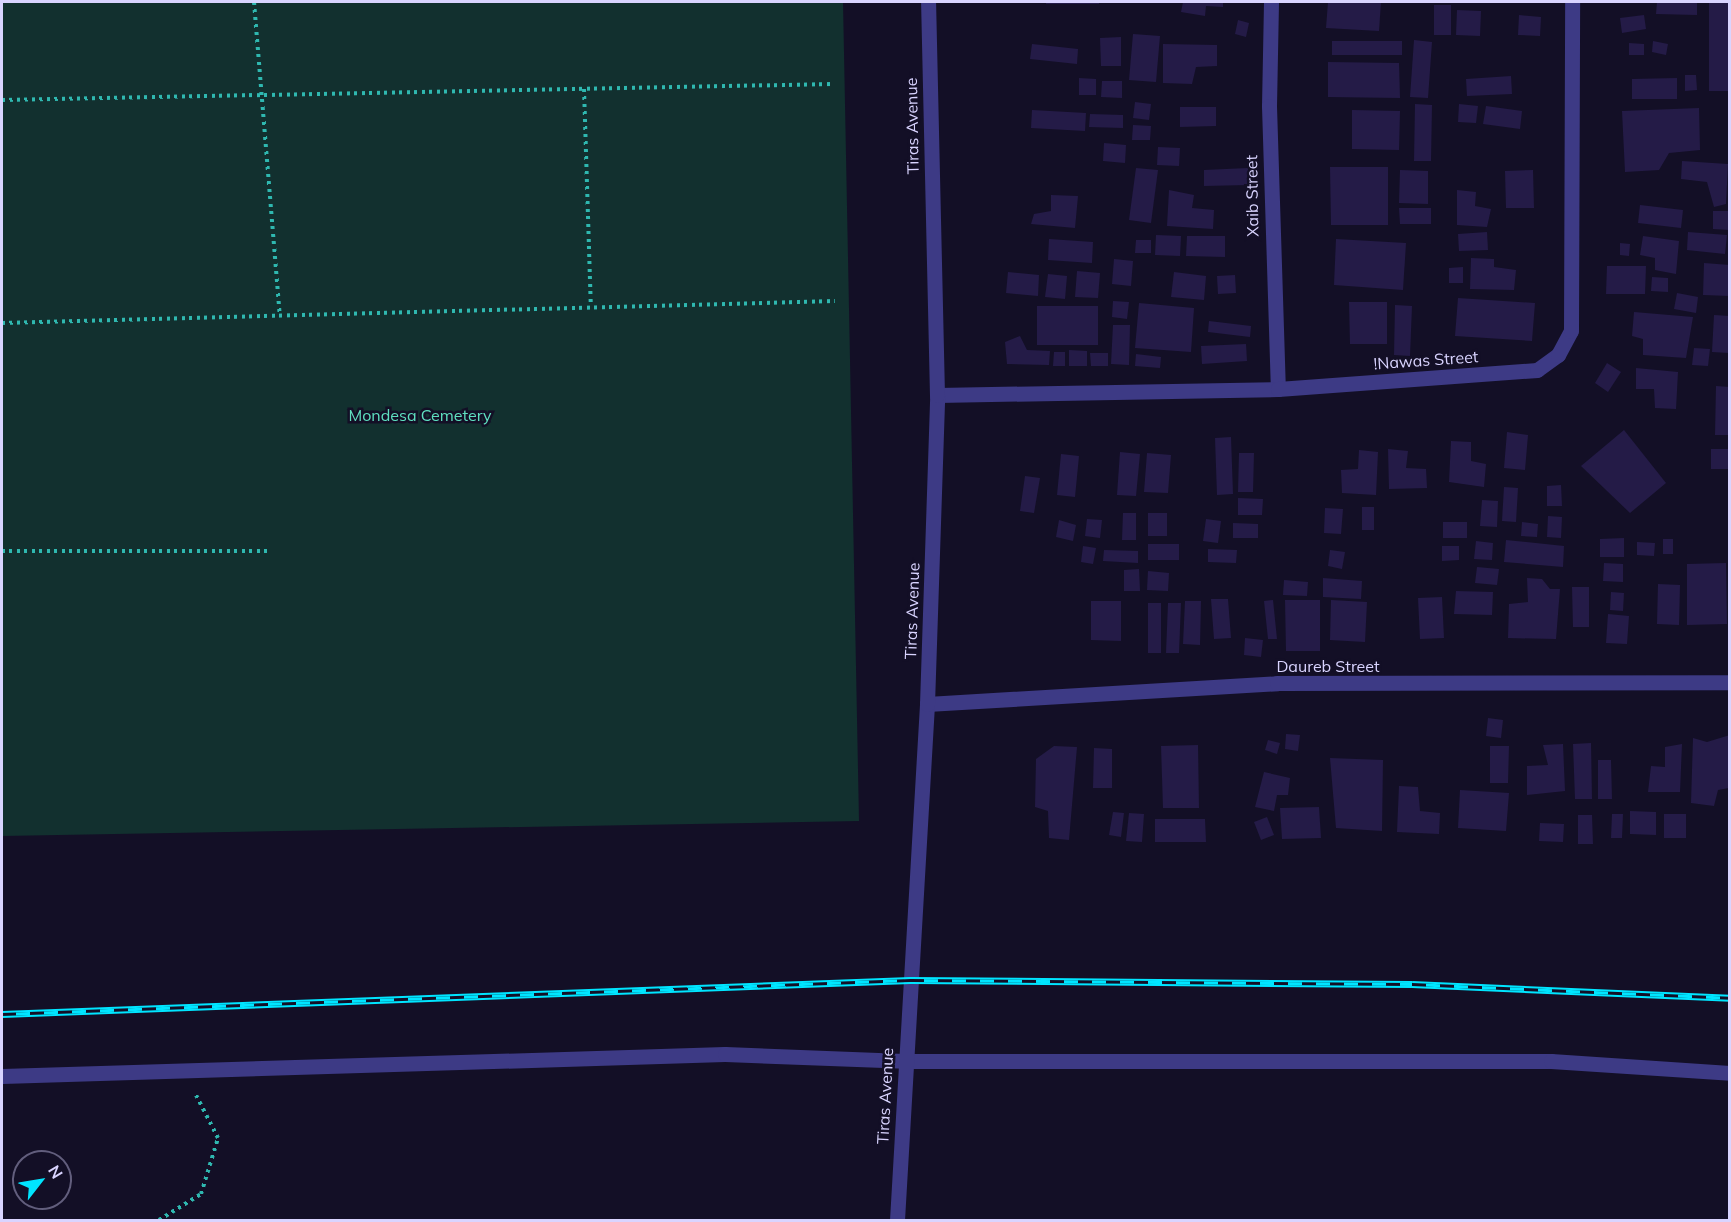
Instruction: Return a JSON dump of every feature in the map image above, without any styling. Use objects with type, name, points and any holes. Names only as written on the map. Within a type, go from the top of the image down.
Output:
[{"type":"street","name":"Tiras Avenue","points":[[897,1221],[904,1062],[927,704],[937,395],[927,2]]},
{"type":"street","name":"Xaib Street","points":[[1271,2],[1269,118],[1278,389]]},
{"type":"street","name":"!Nawas Street","points":[[937,395],[1278,389],[1537,369],[1558,355],[1571,331],[1572,2]]},
{"type":"street","name":"Daureb Street","points":[[927,704],[1277,683],[1730,682]]},
{"type":"street","points":[[2,1076],[724,1054],[904,1062],[1551,1061],[1730,1072]]},
{"type":"path","points":[[254,2],[280,316]]},
{"type":"path","points":[[2,100],[832,84]]},
{"type":"path","points":[[584,89],[591,306]]},
{"type":"path","points":[[2,323],[835,301]]},
{"type":"path","points":[[2,550],[271,551]]},
{"type":"path","points":[[159,1221],[201,1194],[218,1138],[184,1072]]},
{"type":"green space","name":"Mondesa Cemetery","points":[[2,2],[843,2],[859,821],[2,836]]},
{"type":"building","points":[[1046,2],[1099,2],[1099,4],[1046,4]]},
{"type":"building","points":[[1183,2],[1223,2],[1223,7],[1206,6],[1205,16],[1181,12]]},
{"type":"building","points":[[1328,2],[1381,2],[1379,31],[1326,28]]},
{"type":"building","points":[[1657,2],[1697,2],[1697,15],[1656,14]]},
{"type":"building","points":[[1709,2],[1728,2],[1728,91],[1709,91]]},
{"type":"building","points":[[1434,5],[1451,5],[1451,35],[1434,35]]},
{"type":"building","points":[[1457,10],[1481,11],[1480,36],[1456,35]]},
{"type":"building","points":[[1519,15],[1541,17],[1540,36],[1518,35]]},
{"type":"building","points":[[1644,15],[1646,29],[1622,33],[1620,18]]},
{"type":"building","points":[[1238,20],[1249,23],[1246,37],[1235,34]]},
{"type":"building","points":[[1133,34],[1160,36],[1156,82],[1129,80]]},
{"type":"building","points":[[1121,37],[1121,66],[1101,66],[1100,38]]},
{"type":"building","points":[[1414,40],[1432,42],[1428,98],[1410,97]]},
{"type":"building","points":[[1332,41],[1402,41],[1402,55],[1332,55]]},
{"type":"building","points":[[1653,41],[1668,44],[1666,55],[1652,52]]},
{"type":"building","points":[[1629,43],[1644,44],[1644,55],[1629,55]]},
{"type":"building","points":[[1032,44],[1078,49],[1077,64],[1030,59]]},
{"type":"building","points":[[1163,44],[1217,45],[1217,66],[1196,67],[1192,84],[1163,83]]},
{"type":"building","points":[[1328,62],[1399,63],[1400,98],[1328,97]]},
{"type":"building","points":[[1685,75],[1696,75],[1697,90],[1685,91]]},
{"type":"building","points":[[1511,76],[1512,94],[1467,96],[1466,79]]},
{"type":"building","points":[[1079,78],[1096,79],[1096,95],[1079,95]]},
{"type":"building","points":[[1677,78],[1677,99],[1632,99],[1632,79]]},
{"type":"building","points":[[1102,81],[1122,81],[1122,98],[1101,97]]},
{"type":"building","points":[[1135,102],[1151,104],[1149,120],[1133,118]]},
{"type":"building","points":[[1415,104],[1432,105],[1431,161],[1414,161]]},
{"type":"building","points":[[1459,104],[1478,106],[1476,123],[1458,122]]},
{"type":"building","points":[[1486,106],[1522,111],[1520,129],[1483,124]]},
{"type":"building","points":[[1180,107],[1216,107],[1216,126],[1180,127]]},
{"type":"building","points":[[1699,108],[1700,150],[1669,153],[1659,170],[1625,172],[1622,111]]},
{"type":"building","points":[[1032,110],[1086,113],[1085,131],[1031,128]]},
{"type":"building","points":[[1352,110],[1400,111],[1399,150],[1352,149]]},
{"type":"building","points":[[1090,114],[1123,115],[1123,128],[1089,127]]},
{"type":"building","points":[[1133,125],[1151,126],[1150,140],[1132,140]]},
{"type":"building","points":[[1104,143],[1126,145],[1125,163],[1103,161]]},
{"type":"building","points":[[1158,147],[1180,148],[1179,166],[1157,165]]},
{"type":"building","points":[[1682,161],[1728,164],[1726,204],[1714,207],[1707,182],[1681,179]]},
{"type":"building","points":[[1330,167],[1388,167],[1388,225],[1331,225]]},
{"type":"building","points":[[1136,168],[1158,170],[1151,223],[1129,220]]},
{"type":"building","points":[[1248,168],[1248,185],[1204,186],[1204,170]]},
{"type":"building","points":[[1400,170],[1428,171],[1428,204],[1399,203]]},
{"type":"building","points":[[1533,170],[1534,208],[1506,208],[1505,171]]},
{"type":"building","points":[[1169,190],[1194,195],[1192,208],[1214,210],[1213,229],[1167,226]]},
{"type":"building","points":[[1457,190],[1476,192],[1475,206],[1491,209],[1487,227],[1457,225]]},
{"type":"building","points":[[1051,195],[1078,196],[1075,228],[1031,224],[1034,214],[1051,211]]},
{"type":"building","points":[[1640,205],[1683,210],[1681,228],[1638,223]]},
{"type":"building","points":[[1399,208],[1431,208],[1431,224],[1400,224]]},
{"type":"building","points":[[1713,211],[1730,211],[1730,230],[1713,229]]},
{"type":"building","points":[[1487,232],[1488,250],[1459,251],[1458,234]]},
{"type":"building","points":[[1688,232],[1727,235],[1725,254],[1687,250]]},
{"type":"building","points":[[1156,235],[1181,236],[1180,256],[1155,255]]},
{"type":"building","points":[[1187,236],[1225,236],[1225,257],[1186,256]]},
{"type":"building","points":[[1643,236],[1679,241],[1676,274],[1655,270],[1655,258],[1640,255]]},
{"type":"building","points":[[1049,239],[1093,242],[1092,263],[1048,260]]},
{"type":"building","points":[[1336,239],[1406,243],[1403,290],[1334,285]]},
{"type":"building","points":[[1136,240],[1151,240],[1151,253],[1135,253]]},
{"type":"building","points":[[1620,243],[1630,244],[1629,256],[1620,255]]},
{"type":"building","points":[[1471,258],[1494,259],[1494,267],[1516,270],[1514,290],[1470,289]]},
{"type":"building","points":[[1114,259],[1133,261],[1131,286],[1112,284]]},
{"type":"building","points":[[1704,263],[1730,265],[1730,296],[1703,295]]},
{"type":"building","points":[[1607,266],[1646,266],[1645,294],[1606,294]]},
{"type":"building","points":[[1463,267],[1463,283],[1449,283],[1449,268]]},
{"type":"building","points":[[1077,271],[1100,273],[1098,298],[1075,297]]},
{"type":"building","points":[[1008,272],[1039,275],[1038,296],[1006,293]]},
{"type":"building","points":[[1174,272],[1206,276],[1204,300],[1171,297]]},
{"type":"building","points":[[1048,274],[1067,276],[1065,299],[1045,297]]},
{"type":"building","points":[[1235,275],[1236,293],[1218,294],[1217,276]]},
{"type":"building","points":[[1652,277],[1668,278],[1668,292],[1651,291]]},
{"type":"building","points":[[1677,293],[1698,297],[1696,313],[1674,309]]},
{"type":"building","points":[[1458,298],[1535,303],[1532,341],[1455,336]]},
{"type":"building","points":[[1113,301],[1129,302],[1127,319],[1112,317]]},
{"type":"building","points":[[1349,302],[1387,302],[1387,344],[1350,344]]},
{"type":"building","points":[[1139,303],[1194,308],[1191,352],[1135,348]]},
{"type":"building","points":[[1395,305],[1412,306],[1410,356],[1394,355]]},
{"type":"building","points":[[1037,306],[1098,306],[1098,345],[1037,345]]},
{"type":"building","points":[[1634,312],[1693,317],[1686,358],[1643,355],[1643,339],[1632,336]]},
{"type":"building","points":[[1714,315],[1730,316],[1729,353],[1712,352]]},
{"type":"building","points":[[1209,321],[1251,326],[1250,337],[1208,332]]},
{"type":"building","points":[[1113,325],[1130,325],[1129,365],[1111,364]]},
{"type":"building","points":[[1020,336],[1027,350],[1050,351],[1049,365],[1007,364],[1005,342]]},
{"type":"building","points":[[1246,344],[1247,361],[1202,364],[1201,346]]},
{"type":"building","points":[[1694,348],[1710,349],[1708,366],[1692,365]]},
{"type":"building","points":[[1069,350],[1087,351],[1087,366],[1069,366]]},
{"type":"building","points":[[1054,352],[1065,352],[1065,366],[1053,366]]},
{"type":"building","points":[[1090,353],[1108,353],[1108,366],[1091,366]]},
{"type":"building","points":[[1136,354],[1161,357],[1160,368],[1135,366]]},
{"type":"building","points":[[1607,363],[1621,372],[1608,392],[1595,383]]},
{"type":"building","points":[[1636,368],[1678,372],[1676,409],[1655,408],[1654,389],[1636,389]]},
{"type":"building","points":[[1716,386],[1730,387],[1730,435],[1715,435]]},
{"type":"building","points":[[1624,430],[1666,483],[1630,513],[1581,466]]},
{"type":"building","points":[[1507,432],[1528,435],[1525,470],[1504,468]]},
{"type":"building","points":[[1231,437],[1233,494],[1217,495],[1215,438]]},
{"type":"building","points":[[1451,441],[1471,442],[1471,461],[1486,464],[1484,487],[1449,482]]},
{"type":"building","points":[[1388,449],[1408,451],[1406,468],[1426,469],[1427,488],[1389,489]]},
{"type":"building","points":[[1711,449],[1729,449],[1728,469],[1711,469]]},
{"type":"building","points":[[1359,450],[1378,452],[1376,495],[1342,493],[1341,470],[1358,469]]},
{"type":"building","points":[[1120,452],[1140,454],[1136,496],[1117,495]]},
{"type":"building","points":[[1147,453],[1171,455],[1168,493],[1144,492]]},
{"type":"building","points":[[1239,453],[1254,453],[1253,492],[1238,492]]},
{"type":"building","points":[[1061,454],[1079,456],[1075,497],[1057,495]]},
{"type":"building","points":[[1025,476],[1040,478],[1034,513],[1020,511]]},
{"type":"building","points":[[1561,485],[1562,506],[1547,506],[1547,486]]},
{"type":"building","points":[[1504,487],[1518,488],[1516,522],[1502,521]]},
{"type":"building","points":[[1238,498],[1263,499],[1262,515],[1238,515]]},
{"type":"building","points":[[1482,500],[1498,501],[1497,527],[1480,526]]},
{"type":"building","points":[[1362,507],[1374,507],[1374,530],[1362,530]]},
{"type":"building","points":[[1325,508],[1343,509],[1341,534],[1324,533]]},
{"type":"building","points":[[1123,513],[1136,513],[1136,540],[1122,540]]},
{"type":"building","points":[[1148,513],[1167,513],[1167,536],[1148,536]]},
{"type":"building","points":[[1548,516],[1562,517],[1561,538],[1547,537]]},
{"type":"building","points":[[1087,519],[1102,520],[1100,538],[1085,536]]},
{"type":"building","points":[[1206,519],[1221,521],[1218,543],[1203,541]]},
{"type":"building","points":[[1059,520],[1076,525],[1073,541],[1056,537]]},
{"type":"building","points":[[1443,522],[1467,522],[1467,538],[1443,538]]},
{"type":"building","points":[[1522,522],[1538,524],[1537,537],[1521,536]]},
{"type":"building","points":[[1233,523],[1258,524],[1258,538],[1233,538]]},
{"type":"building","points":[[1624,538],[1624,557],[1600,557],[1600,539]]},
{"type":"building","points":[[1663,539],[1673,539],[1673,554],[1663,554]]},
{"type":"building","points":[[1506,540],[1564,546],[1563,567],[1504,562]]},
{"type":"building","points":[[1476,541],[1493,543],[1492,560],[1474,559]]},
{"type":"building","points":[[1637,542],[1655,543],[1654,556],[1637,555]]},
{"type":"building","points":[[1148,544],[1179,544],[1179,560],[1148,560]]},
{"type":"building","points":[[1083,546],[1096,548],[1093,564],[1081,562]]},
{"type":"building","points":[[1442,546],[1459,546],[1459,560],[1442,561]]},
{"type":"building","points":[[1208,549],[1237,550],[1236,563],[1208,562]]},
{"type":"building","points":[[1104,550],[1138,551],[1138,563],[1103,561]]},
{"type":"building","points":[[1330,550],[1345,552],[1342,569],[1328,566]]},
{"type":"building","points":[[1604,563],[1623,564],[1623,582],[1603,581]]},
{"type":"building","points":[[1726,563],[1727,624],[1687,625],[1687,564]]},
{"type":"building","points":[[1477,567],[1499,569],[1497,585],[1475,583]]},
{"type":"building","points":[[1139,569],[1140,591],[1124,591],[1124,570]]},
{"type":"building","points":[[1148,571],[1169,573],[1168,591],[1147,590]]},
{"type":"building","points":[[1323,578],[1362,581],[1361,599],[1323,597]]},
{"type":"building","points":[[1527,578],[1542,579],[1550,589],[1560,589],[1556,639],[1508,638],[1509,604],[1528,602]]},
{"type":"building","points":[[1284,580],[1308,582],[1307,596],[1283,595]]},
{"type":"building","points":[[1658,584],[1680,585],[1679,625],[1657,624]]},
{"type":"building","points":[[1572,587],[1589,587],[1589,627],[1573,627]]},
{"type":"building","points":[[1456,591],[1493,592],[1492,615],[1454,614]]},
{"type":"building","points":[[1611,592],[1624,593],[1623,611],[1610,610]]},
{"type":"building","points":[[1442,597],[1444,638],[1420,639],[1418,598]]},
{"type":"building","points":[[1211,599],[1228,599],[1231,638],[1214,639]]},
{"type":"building","points":[[1273,600],[1277,639],[1268,639],[1264,601]]},
{"type":"building","points":[[1285,600],[1320,600],[1320,651],[1286,651]]},
{"type":"building","points":[[1331,600],[1367,602],[1365,642],[1330,640]]},
{"type":"building","points":[[1091,601],[1121,601],[1121,641],[1091,640]]},
{"type":"building","points":[[1185,601],[1201,601],[1200,645],[1183,644]]},
{"type":"building","points":[[1148,603],[1161,603],[1161,653],[1148,653]]},
{"type":"building","points":[[1168,603],[1181,603],[1179,653],[1166,653]]},
{"type":"building","points":[[1608,614],[1629,616],[1627,644],[1606,643]]},
{"type":"building","points":[[1245,638],[1263,640],[1261,657],[1244,655]]},
{"type":"building","points":[[1488,718],[1503,720],[1501,738],[1486,736]]},
{"type":"building","points":[[1286,734],[1300,735],[1298,751],[1285,749]]},
{"type":"building","points":[[1730,735],[1729,788],[1718,790],[1714,806],[1691,803],[1693,738],[1707,742]]},
{"type":"building","points":[[1268,740],[1280,743],[1277,754],[1265,750]]},
{"type":"building","points":[[1591,743],[1592,799],[1575,799],[1573,744]]},
{"type":"building","points":[[1563,744],[1565,791],[1527,795],[1527,766],[1548,765],[1543,745]]},
{"type":"building","points":[[1682,744],[1680,792],[1648,792],[1651,766],[1665,767],[1665,747]]},
{"type":"building","points":[[1198,745],[1199,808],[1163,808],[1161,746]]},
{"type":"building","points":[[1054,746],[1077,747],[1069,840],[1049,838],[1048,811],[1035,807],[1036,759]]},
{"type":"building","points":[[1490,746],[1509,746],[1508,783],[1490,783]]},
{"type":"building","points":[[1094,748],[1112,749],[1112,788],[1093,788]]},
{"type":"building","points":[[1330,758],[1383,760],[1382,831],[1336,828]]},
{"type":"building","points":[[1598,760],[1611,760],[1612,799],[1598,799]]},
{"type":"building","points":[[1264,772],[1290,778],[1288,795],[1277,795],[1274,811],[1255,807]]},
{"type":"building","points":[[1399,786],[1418,787],[1420,811],[1440,813],[1439,834],[1397,832]]},
{"type":"building","points":[[1460,790],[1509,793],[1506,831],[1458,828]]},
{"type":"building","points":[[1319,807],[1321,838],[1282,839],[1280,808]]},
{"type":"building","points":[[1630,811],[1656,812],[1656,835],[1630,834]]},
{"type":"building","points":[[1113,812],[1124,813],[1121,837],[1109,835]]},
{"type":"building","points":[[1129,813],[1144,814],[1142,842],[1126,841]]},
{"type":"building","points":[[1612,814],[1623,814],[1622,838],[1611,838]]},
{"type":"building","points":[[1664,814],[1686,814],[1686,838],[1664,838]]},
{"type":"building","points":[[1578,815],[1592,815],[1593,844],[1578,844]]},
{"type":"building","points":[[1267,817],[1274,835],[1261,840],[1254,822]]},
{"type":"building","points":[[1155,819],[1205,819],[1206,842],[1155,842]]},
{"type":"building","points":[[1540,823],[1564,824],[1563,842],[1539,841]]},
{"type":"railway","points":[[2,1014],[910,980],[1412,984],[1730,998]]}]
